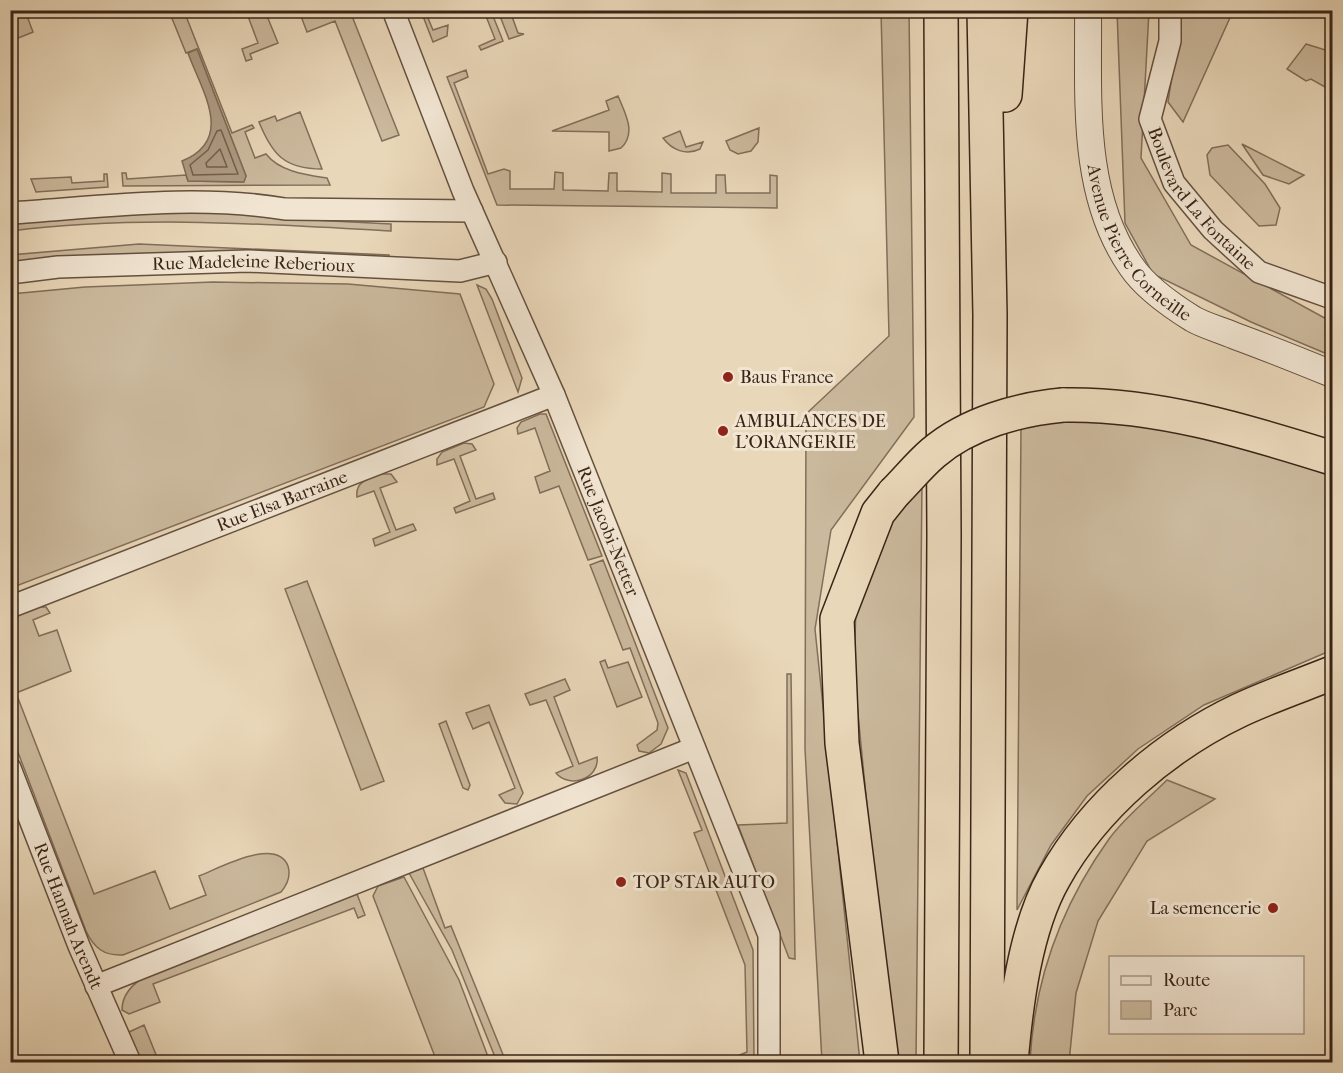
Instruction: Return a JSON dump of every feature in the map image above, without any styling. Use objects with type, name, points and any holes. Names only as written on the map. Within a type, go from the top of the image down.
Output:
[{"type":"highway","points":[[926,10],[944,359]]},
{"type":"highway","points":[[941,10],[944,359],[944,884],[941,1062]]},
{"type":"highway","points":[[984,10],[990,315],[987,1062]]},
{"type":"highway","points":[[990,315],[1011,10]]},
{"type":"highway","points":[[882,1062],[842,743],[837,619],[878,513],[933,453],[955,438],[994,421],[1039,407],[1103,404],[1170,414],[1332,458]]},
{"type":"highway","points":[[1011,1062],[1023,976],[1037,919],[1053,879],[1100,812],[1193,736],[1239,711],[1332,673]]},
{"type":"street","name":"Rue Jacobi-Netter","points":[[393,10],[472,211],[554,395],[769,935],[769,1062]]},
{"type":"street","name":"Avenue Pierre Corneille","points":[[1088,10],[1089,125],[1094,167],[1100,199],[1116,241],[1131,267],[1144,282],[1194,320],[1332,374]]},
{"type":"street","name":"Boulevard La Fontaine","points":[[1170,10],[1170,41],[1150,119],[1174,183],[1213,230],[1259,272],[1332,298]]},
{"type":"street","points":[[10,213],[160,202],[258,205],[285,209],[472,211]]},
{"type":"street","name":"Rue Madeleine Reberioux","points":[[10,273],[58,267],[248,261],[460,271],[496,262]]},
{"type":"street","name":"Rue Elsa Barraine","points":[[10,607],[554,395]]},
{"type":"street","points":[[96,986],[694,748]]},
{"type":"street","name":"Rue Hannah Arendt","points":[[10,768],[96,986],[130,1062]]},
{"type":"green space","points":[[31,10],[40,11],[27,16],[33,32],[16,39],[11,18]]},
{"type":"green space","points":[[169,11],[184,11],[232,133],[252,125],[254,128],[245,132],[255,158],[266,154],[286,169],[327,178],[330,185],[123,186],[122,173],[126,173],[127,179],[186,175],[188,181],[243,182],[246,176],[197,49],[186,53]]},
{"type":"green space","points":[[246,11],[265,11],[278,43],[250,54],[252,59],[246,61],[242,49],[258,43]]},
{"type":"green space","points":[[299,11],[350,11],[399,135],[382,141],[335,21],[307,32]]},
{"type":"green space","points":[[421,11],[425,11],[433,30],[448,25],[447,36],[433,42]]},
{"type":"green space","points":[[484,11],[491,11],[503,41],[481,50],[479,46],[495,39]]},
{"type":"green space","points":[[498,11],[510,11],[518,33],[524,34],[509,39]]},
{"type":"green space","points":[[881,11],[909,11],[914,417],[831,530],[815,629],[860,1062],[822,1062],[805,749],[806,414],[889,336]]},
{"type":"green space","points":[[1117,11],[1149,11],[1141,158],[1191,245],[1332,322],[1332,356],[1251,322],[1153,274],[1125,223]]},
{"type":"green space","points":[[1182,11],[1233,11],[1183,122],[1168,102]]},
{"type":"green space","points":[[1306,44],[1332,52],[1332,91],[1311,79],[1306,81],[1287,69]]},
{"type":"green space","points":[[466,70],[468,77],[454,83],[488,174],[504,169],[510,171],[510,189],[554,189],[555,172],[563,173],[563,190],[608,191],[609,173],[617,173],[617,191],[662,192],[662,173],[671,174],[671,193],[716,193],[716,175],[725,175],[726,193],[770,193],[770,175],[777,176],[777,208],[497,205],[447,77]]},
{"type":"green space","points":[[618,96],[629,129],[626,142],[621,148],[609,151],[609,132],[552,131],[609,110],[606,101]]},
{"type":"green space","points":[[300,112],[322,169],[298,166],[281,158],[269,143],[259,122],[275,116],[277,121]]},
{"type":"green space","points":[[759,128],[758,142],[751,151],[738,154],[730,150],[726,141]]},
{"type":"green space","points":[[680,131],[686,147],[703,142],[700,149],[690,152],[680,151],[663,138]]},
{"type":"green space","points":[[1242,144],[1304,175],[1289,184],[1263,175]]},
{"type":"green space","points":[[1228,145],[1265,184],[1280,208],[1276,225],[1259,226],[1210,175],[1207,155],[1212,148]]},
{"type":"green space","points":[[104,174],[107,174],[108,187],[36,192],[31,179],[71,177],[72,183],[104,181]]},
{"type":"green space","points":[[201,209],[273,218],[391,224],[391,231],[201,222],[153,222],[106,223],[11,231],[10,220]]},
{"type":"green space","points":[[139,244],[389,255],[389,261],[11,266],[10,255]]},
{"type":"green space","points":[[213,282],[348,284],[460,294],[494,384],[484,407],[11,588],[11,294],[85,287]]},
{"type":"green space","points":[[477,285],[486,289],[492,299],[522,378],[518,392]]},
{"type":"green space","points":[[540,414],[546,414],[602,556],[588,560],[559,486],[540,493],[535,477],[550,471],[535,428],[518,434],[517,428],[521,422]]},
{"type":"green space","points":[[1113,414],[1332,468],[1332,650],[1204,705],[1138,749],[1087,796],[1051,845],[1017,910],[1021,427]]},
{"type":"green space","points":[[464,443],[472,444],[476,450],[460,456],[476,499],[493,493],[495,499],[456,513],[454,508],[470,501],[454,459],[437,465],[437,459],[442,452]]},
{"type":"green space","points":[[382,474],[391,474],[397,482],[380,488],[396,530],[413,524],[416,530],[375,546],[373,539],[390,532],[374,491],[357,497],[357,491],[364,481]]},
{"type":"green space","points":[[922,483],[916,1062],[892,1062],[854,673],[856,605],[899,505]]},
{"type":"green space","points":[[603,560],[668,728],[661,744],[649,753],[639,751],[637,745],[657,730],[658,723],[630,648],[623,650],[590,565]]},
{"type":"green space","points":[[307,581],[384,781],[361,790],[285,589]]},
{"type":"green space","points":[[39,607],[46,607],[50,613],[33,620],[39,636],[57,630],[71,671],[16,693],[94,894],[155,871],[170,909],[206,895],[199,876],[232,862],[260,854],[272,854],[282,858],[288,866],[288,880],[281,892],[123,955],[100,950],[92,942],[11,734],[11,618]]},
{"type":"green space","points":[[605,660],[608,668],[628,662],[642,697],[617,707],[600,662]]},
{"type":"green space","points":[[787,674],[791,674],[795,959],[789,958],[738,825],[787,823]]},
{"type":"green space","points":[[565,679],[570,690],[554,697],[579,764],[597,757],[594,771],[589,776],[575,781],[562,778],[556,773],[573,766],[546,700],[530,705],[525,694]]},
{"type":"green space","points":[[489,705],[523,793],[517,804],[505,803],[499,795],[515,788],[489,722],[473,729],[466,713]]},
{"type":"green space","points":[[446,721],[470,785],[468,790],[463,788],[439,724]]},
{"type":"green space","points":[[678,770],[686,773],[753,950],[754,1062],[737,1062],[735,1057],[747,1052],[745,965],[694,833],[702,830]]},
{"type":"green space","points":[[1167,780],[1215,799],[1147,841],[1098,921],[1076,993],[1069,1062],[1030,1062],[1037,1002],[1044,973],[1064,917],[1092,864],[1115,831]]},
{"type":"green space","points":[[423,868],[445,928],[451,926],[506,1062],[497,1062],[452,950],[409,873]]},
{"type":"green space","points":[[404,877],[459,980],[490,1062],[437,1062],[373,896],[378,886]]},
{"type":"green space","points":[[357,894],[365,915],[358,918],[354,908],[153,984],[160,1002],[129,1014],[122,1010],[127,993],[138,981],[148,975]]},
{"type":"green space","points":[[144,1025],[159,1062],[138,1062],[127,1033]]},
{"type":"water","points":[[197,49],[246,176],[244,182],[188,181],[182,161],[198,152],[208,140],[211,127],[206,98],[188,53]]},
{"type":"place","name":"Baus France","points":[[728,377]]},
{"type":"place","name":"AMBULANCES DE L'ORANGERIE","points":[[723,431]]},
{"type":"place","name":"TOP STAR AUTO","points":[[621,882]]},
{"type":"place","name":"La semencerie","points":[[1273,908]]}]
